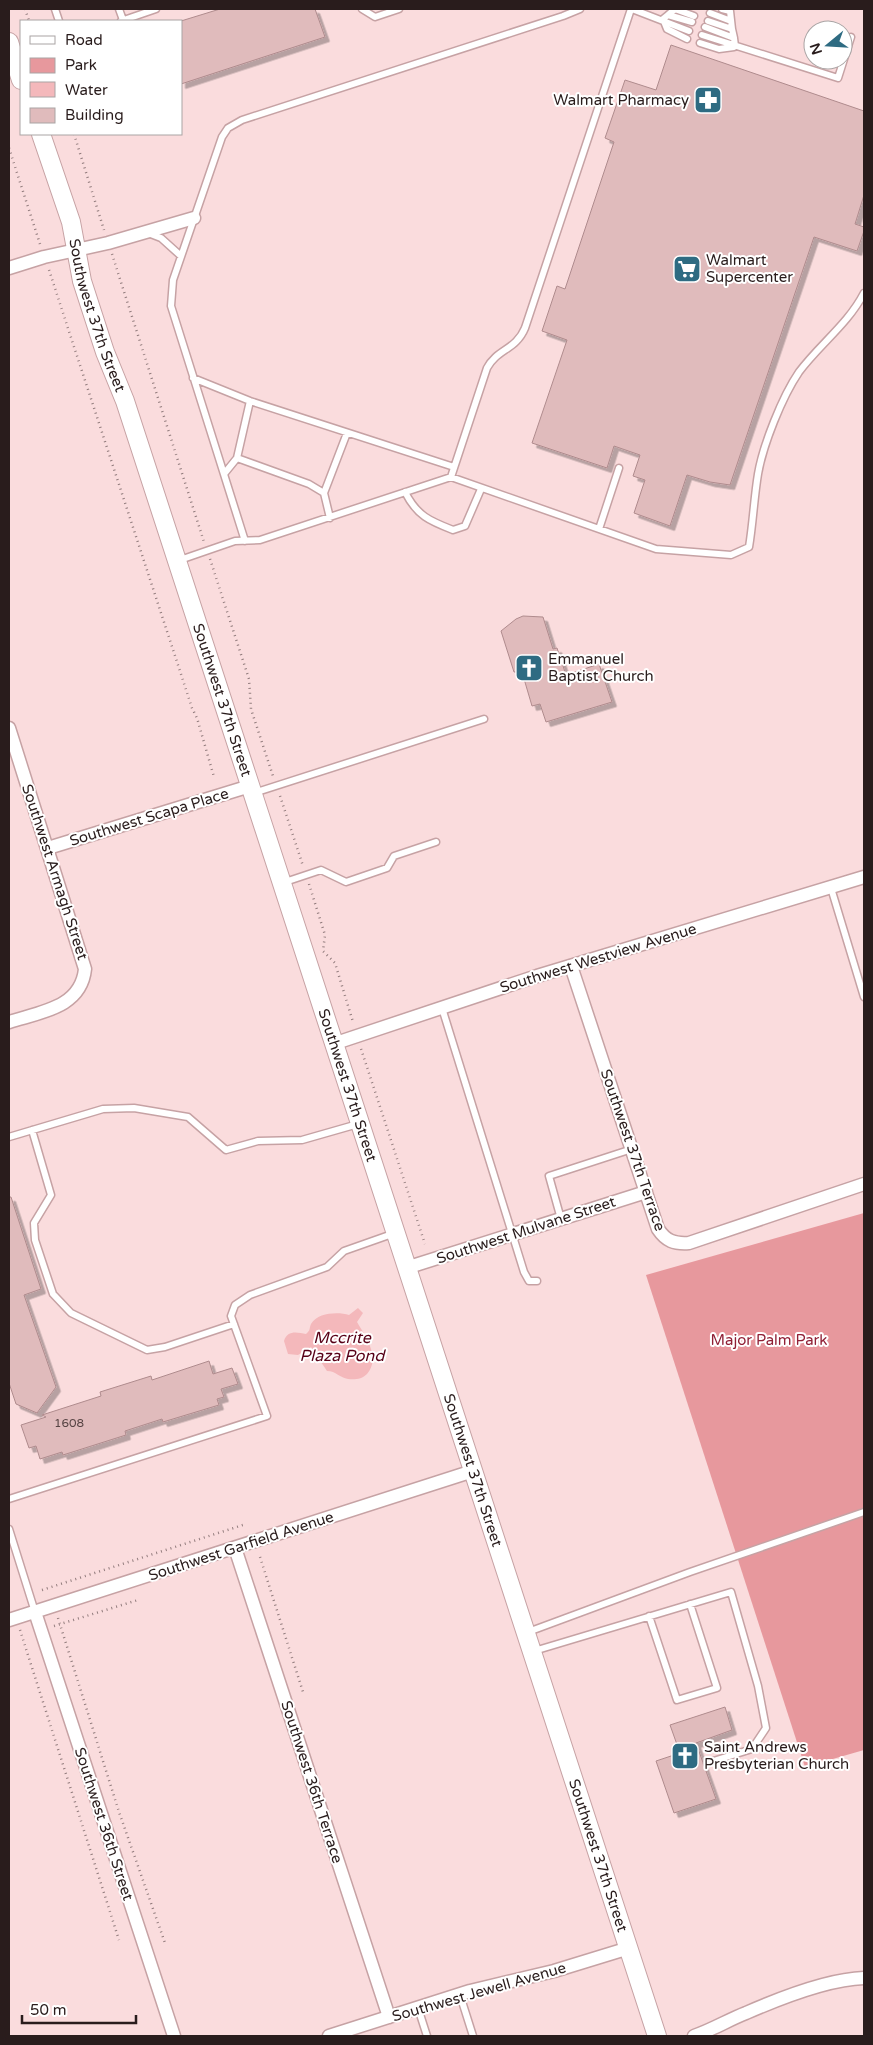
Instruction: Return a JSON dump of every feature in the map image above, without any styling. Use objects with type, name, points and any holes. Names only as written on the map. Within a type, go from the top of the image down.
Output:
[{"type":"main road","points":[[9,42],[18,59],[20,73]]},
{"type":"main road","name":"Southwest 37th Street","points":[[42,135],[71,222],[82,281],[105,352],[125,401],[657,2036]]},
{"type":"street","points":[[9,268],[44,257],[108,243],[194,218]]},
{"type":"street","name":"Southwest Armagh Street","points":[[9,728],[84,961],[84,976],[81,987],[66,1003],[9,1022]]},
{"type":"street","name":"Southwest Scapa Place","points":[[48,848],[251,790]]},
{"type":"street","name":"Southwest Westview Avenue","points":[[333,1044],[571,966],[863,880]]},
{"type":"street","name":"Southwest 37th Terrace","points":[[571,966],[658,1229],[671,1242],[689,1243],[864,1184]]},
{"type":"street","name":"Southwest Mulvane Street","points":[[406,1268],[646,1192]]},
{"type":"street","name":"Southwest Garfield Avenue","points":[[13,1619],[473,1471]]},
{"type":"street","name":"Southwest 36th Terrace","points":[[235,1548],[389,2017]]},
{"type":"street","name":"Southwest 36th Street","points":[[35,1612],[174,2036]]},
{"type":"street","name":"Southwest Jewell Avenue","points":[[329,2036],[460,1995],[554,1971],[629,1948]]},
{"type":"street","points":[[694,2036],[710,2031],[746,2013],[814,1989],[852,1978],[864,1978]]},
{"type":"lane","points":[[125,20],[156,9]]},
{"type":"lane","points":[[362,9],[375,17],[399,9]]},
{"type":"lane","points":[[245,541],[171,306],[174,280],[181,256],[222,137],[236,122],[580,9]]},
{"type":"lane","points":[[450,477],[487,368],[497,355],[516,344],[523,333],[631,9],[665,17],[693,19],[675,9],[665,17]]},
{"type":"lane","points":[[722,9],[730,11],[735,46]]},
{"type":"lane","points":[[710,13],[731,21]]},
{"type":"lane","points":[[665,17],[690,31]]},
{"type":"lane","points":[[665,17],[667,29],[687,39]]},
{"type":"lane","points":[[732,29],[706,24],[734,38]]},
{"type":"lane","points":[[702,36],[803,67]]},
{"type":"lane","points":[[700,43],[719,50],[735,46]]},
{"type":"lane","points":[[812,70],[838,78],[840,70]]},
{"type":"lane","points":[[144,232],[161,238],[181,256]]},
{"type":"lane","points":[[176,562],[234,541],[260,540],[450,477],[656,549],[731,555],[749,546],[758,474],[770,431],[798,374],[816,351],[856,309],[864,293]]},
{"type":"lane","points":[[193,378],[250,401],[454,467]]},
{"type":"lane","points":[[224,474],[237,458],[250,401]]},
{"type":"lane","points":[[330,518],[324,493],[347,433]]},
{"type":"lane","points":[[237,458],[309,484],[324,493]]},
{"type":"lane","points":[[599,529],[619,468]]},
{"type":"lane","points":[[405,492],[413,508],[431,521],[454,530],[465,526],[481,489]]},
{"type":"lane","points":[[251,790],[276,786],[484,719]]},
{"type":"lane","points":[[281,883],[321,870],[346,882],[387,868],[394,856],[436,842]]},
{"type":"lane","points":[[831,888],[864,997]]},
{"type":"lane","points":[[442,1008],[524,1272],[529,1281],[537,1282]]},
{"type":"lane","points":[[9,1137],[104,1109],[134,1108],[188,1117],[226,1150],[258,1142],[302,1140],[359,1124]]},
{"type":"lane","points":[[32,1130],[51,1195],[34,1223],[36,1240],[54,1294],[71,1313],[147,1350],[165,1347],[234,1324]]},
{"type":"lane","points":[[561,1219],[549,1176],[632,1149]]},
{"type":"lane","points":[[9,1499],[267,1416],[231,1316],[235,1305],[250,1295],[327,1266],[344,1251],[395,1233]]},
{"type":"lane","points":[[527,1633],[690,1572],[864,1512]]},
{"type":"lane","points":[[9,1529],[35,1612]]},
{"type":"lane","points":[[533,1652],[731,1592],[758,1686],[766,1728],[752,1749],[707,1763]]},
{"type":"lane","points":[[649,1616],[677,1700],[717,1688],[690,1604]]},
{"type":"lane","points":[[460,1995],[473,2036]]},
{"type":"lane","points":[[418,2008],[427,2036]]},
{"type":"path","points":[[74,135],[249,679],[251,709],[326,935],[323,951],[335,963],[425,1244]]},
{"type":"path","points":[[9,148],[188,699],[197,718],[214,777]]},
{"type":"path","points":[[42,1590],[246,1524]]},
{"type":"path","points":[[260,1557],[303,1692]]},
{"type":"path","points":[[41,1630],[138,1600]]},
{"type":"path","points":[[55,1605],[119,1812],[165,1943]]},
{"type":"path","points":[[13,1619],[119,1940]]},
{"type":"green space","name":"Major Palm Park","points":[[864,1213],[864,1750],[805,1767],[646,1275]]},
{"type":"water","name":"Mccrite Plaza Pond","points":[[358,1308],[363,1313],[357,1322],[371,1348],[373,1361],[371,1368],[365,1376],[358,1379],[348,1379],[327,1371],[311,1347],[298,1355],[288,1354],[284,1341],[285,1337],[290,1333],[306,1334],[311,1324],[318,1317],[334,1313],[349,1315]]},
{"type":"building","points":[[220,9],[315,9],[325,37],[182,84],[182,21]]},
{"type":"building","name":"Walmart Supercenter","points":[[671,45],[864,111],[864,195],[855,224],[864,227],[864,231],[857,251],[814,237],[730,485],[710,482],[687,475],[670,526],[634,513],[645,480],[633,476],[640,455],[614,446],[607,468],[532,443],[567,340],[542,331],[557,286],[565,289],[614,142],[605,138],[625,80],[656,90]]},
{"type":"building","name":"Emmanuel Baptist Church","points":[[523,616],[543,617],[553,649],[557,648],[566,675],[599,664],[612,702],[546,722],[540,704],[532,706],[522,672],[514,672],[501,631]]},
{"type":"building","points":[[9,1197],[11,1197],[41,1289],[24,1295],[56,1387],[37,1413],[16,1404],[9,1383]]},
{"type":"building","points":[[209,1361],[213,1374],[232,1368],[238,1384],[221,1389],[224,1397],[217,1399],[219,1405],[163,1422],[162,1419],[125,1431],[126,1435],[63,1455],[62,1452],[40,1459],[36,1446],[29,1448],[21,1425],[46,1417],[42,1415],[101,1396],[100,1392],[151,1376],[152,1380]]},
{"type":"building","name":"Saint Andrews Presbyterian Church","points":[[725,1707],[732,1730],[696,1743],[716,1799],[674,1813],[656,1761],[680,1753],[670,1725]]},
{"type":"place","name":"Walmart Pharmacy","points":[[708,100]]},
{"type":"place","name":"Walmart Supercenter","points":[[687,269]]},
{"type":"place","name":"Emmanuel Baptist Church","points":[[529,668]]},
{"type":"place","name":"Saint Andrews Presbyterian Church","points":[[685,1756]]}]
